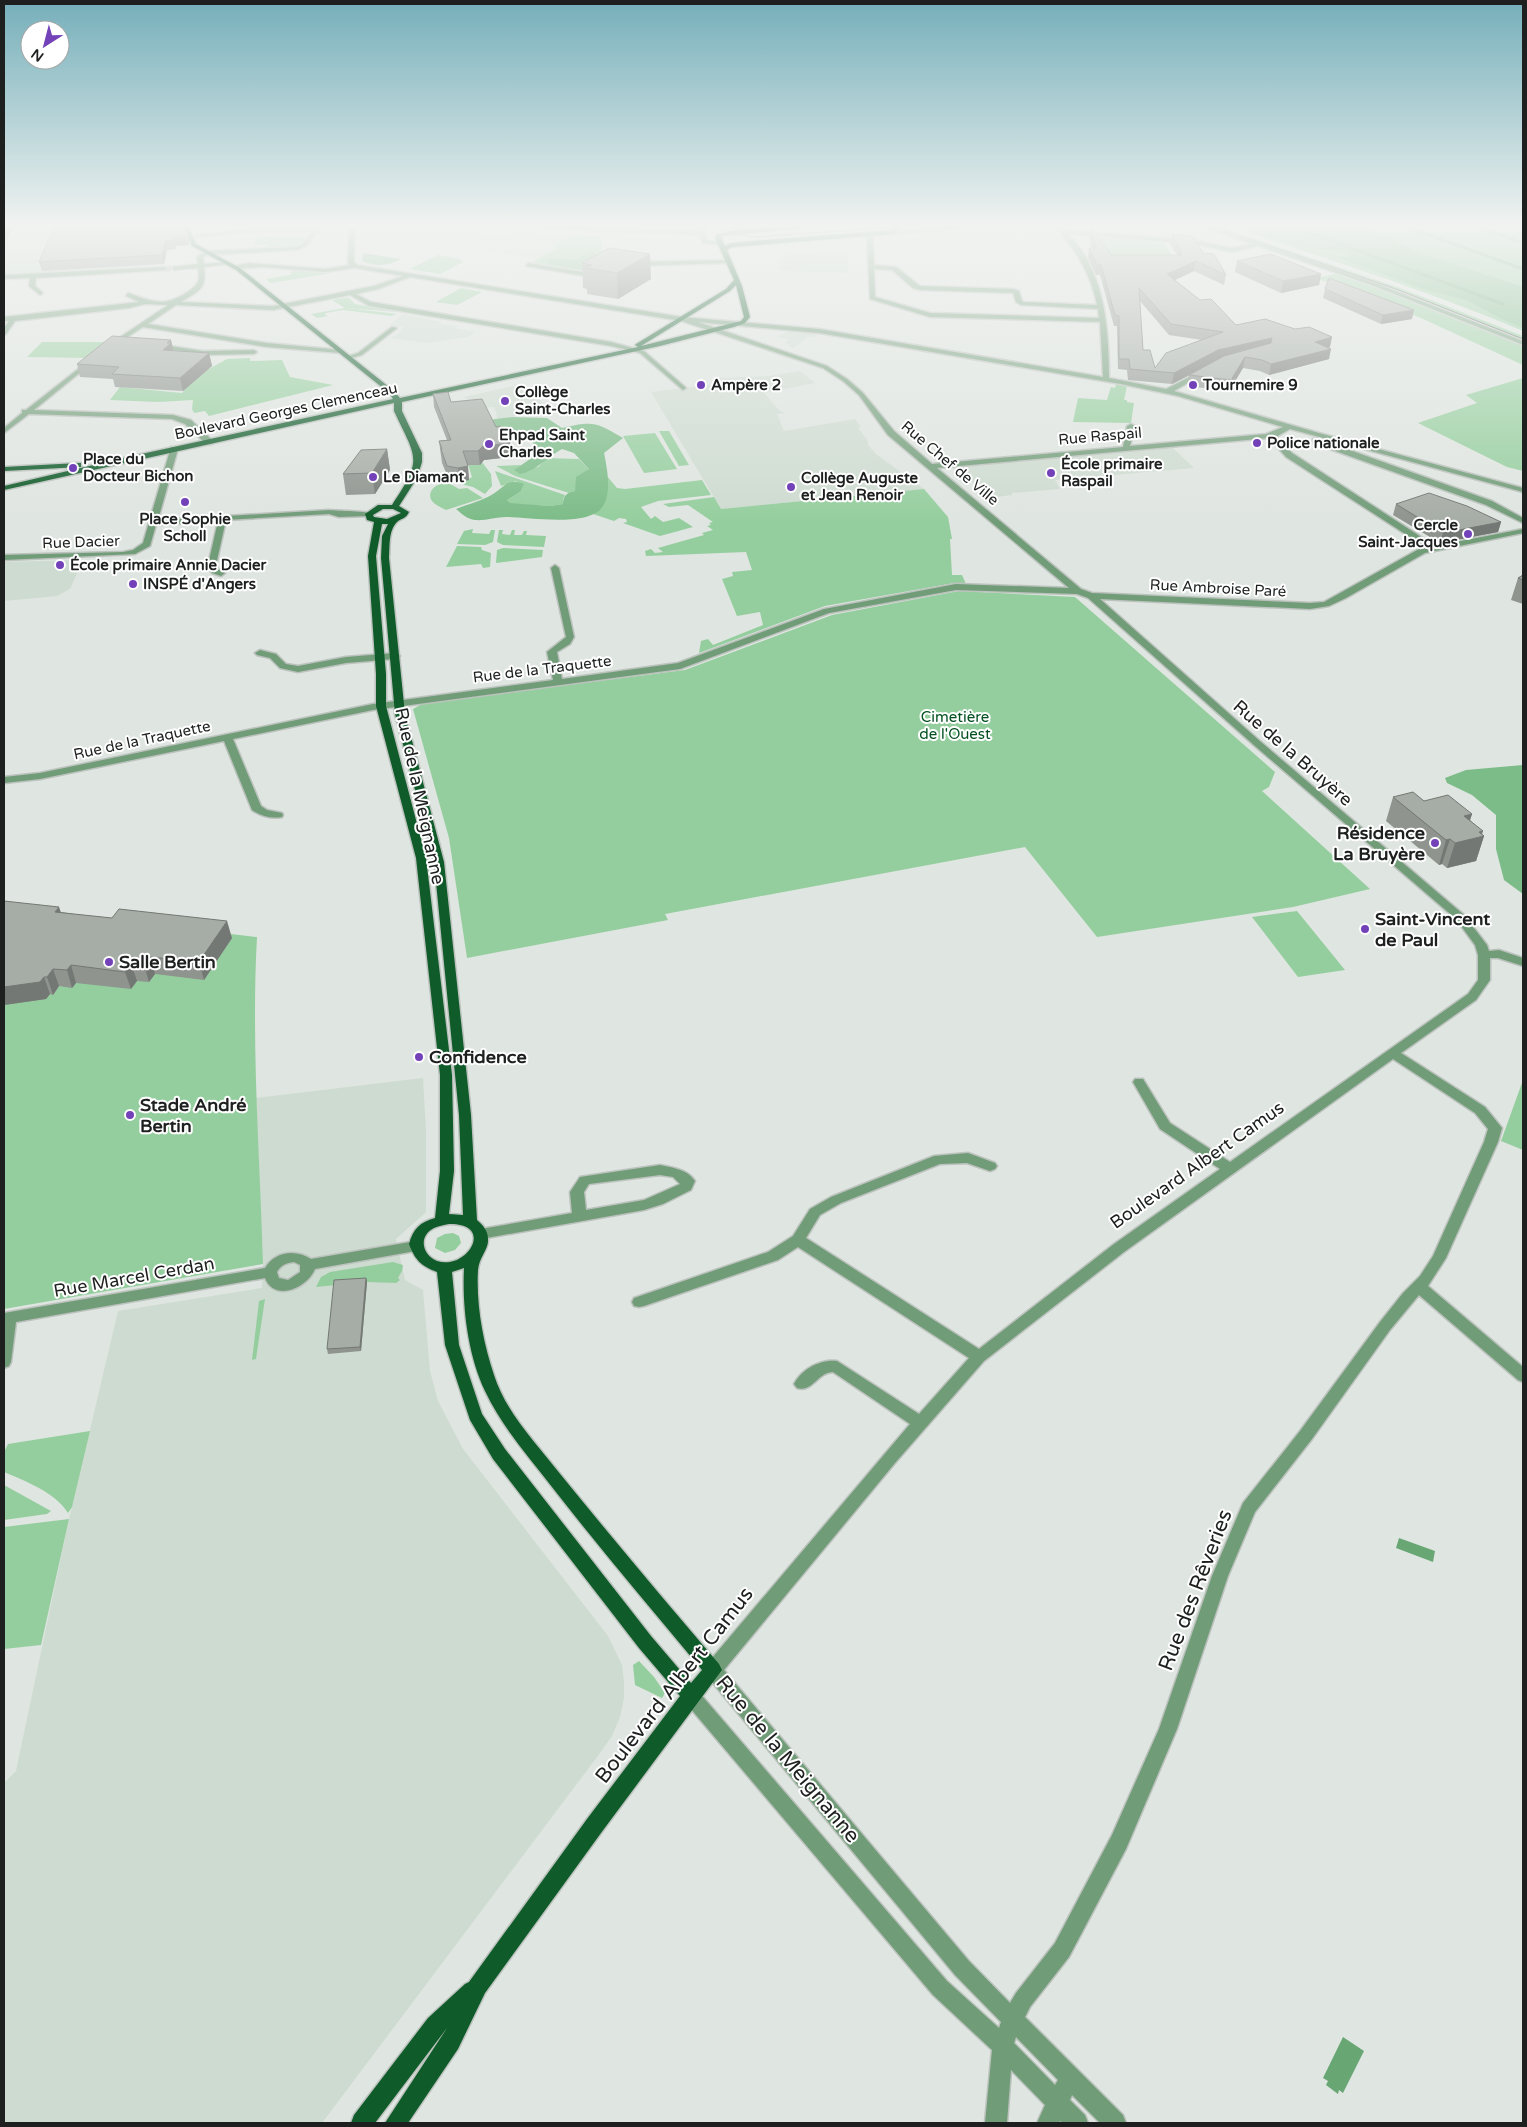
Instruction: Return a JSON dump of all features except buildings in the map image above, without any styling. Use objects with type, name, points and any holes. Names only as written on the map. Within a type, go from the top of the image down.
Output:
[{"type":"main road","points":[[306,324],[392,392],[398,401],[398,411],[418,453],[418,462],[413,478],[394,507],[381,508],[369,514],[370,518],[378,521],[394,520]]},
{"type":"main road","points":[[631,349],[672,324]]},
{"type":"main road","name":"Boulevard Georges Clemenceau","points":[[4,488],[738,324]]},
{"type":"main road","name":"Boulevard Georges Clemenceau","points":[[4,469],[123,460]]},
{"type":"main road","name":"Rue de la Meignanne","points":[[394,507],[405,512],[401,518],[394,520],[386,536],[384,558],[399,703],[438,862],[465,1115],[470,1222]]},
{"type":"main road","name":"Rue de la Meignanne","points":[[378,521],[378,530],[372,556],[380,657],[380,706],[421,858],[446,1075],[447,1171],[442,1220]]},
{"type":"main road","points":[[457,1219],[470,1222],[481,1234],[481,1243],[474,1256],[458,1264],[444,1266],[425,1262],[418,1255],[417,1238],[423,1230],[442,1220],[457,1219]]},
{"type":"main road","name":"Rue de la Meignanne","points":[[474,1256],[471,1273],[476,1331],[492,1390],[507,1416],[577,1508],[714,1670]]},
{"type":"main road","name":"Rue de la Meignanne","points":[[444,1266],[452,1346],[472,1408],[480,1425],[504,1460],[645,1642],[691,1696]]},
{"type":"main road","name":"Boulevard Albert Camus","points":[[396,2123],[451,2042],[478,1986],[691,1696],[714,1670]]},
{"type":"main road","name":"Boulevard Albert Camus","points":[[362,2123],[435,2025],[478,1986]]},
{"type":"street","points":[[492,324],[611,344],[644,353],[683,388]]},
{"type":"street","name":"Rue Chef de Ville","points":[[701,324],[825,367],[853,386],[891,432],[1078,591]]},
{"type":"street","points":[[742,324],[819,331],[1106,379],[1168,392],[1316,435],[1523,490]]},
{"type":"street","points":[[1102,324],[1105,343],[1106,379]]},
{"type":"street","points":[[1477,324],[1523,343]]},
{"type":"street","points":[[105,350],[144,325],[273,345],[340,351]]},
{"type":"street","points":[[348,357],[360,354],[394,328]]},
{"type":"street","points":[[120,341],[130,342]]},
{"type":"street","points":[[149,345],[204,353],[254,352]]},
{"type":"street","points":[[4,431],[25,412],[95,358]]},
{"type":"street","points":[[1168,392],[1212,368]]},
{"type":"street","points":[[25,412],[173,417],[188,422],[209,442]]},
{"type":"street","points":[[1126,448],[1131,426]]},
{"type":"street","points":[[1289,427],[1270,436],[1289,455],[1433,548]]},
{"type":"street","points":[[1316,435],[1311,438],[1332,448],[1482,500],[1523,521]]},
{"type":"street","name":"Rue Raspail","points":[[932,466],[1270,436]]},
{"type":"street","name":"Rue Dacier","points":[[4,558],[123,554],[135,552],[148,544],[174,449]]},
{"type":"street","points":[[153,523],[369,514]]},
{"type":"street","points":[[221,573],[215,571],[212,566],[222,519]]},
{"type":"street","name":"Rue Ambroise Paré","points":[[1091,596],[1310,606],[1326,604],[1420,552],[1523,531]]},
{"type":"street","points":[[555,568],[570,637],[568,642],[557,646],[552,652],[558,682]]},
{"type":"street","name":"Rue de la Traquette","points":[[4,780],[40,776],[380,706],[680,666],[827,611],[956,587],[1078,591]]},
{"type":"street","name":"Rue de la Bruyère","points":[[1078,591],[1091,596],[1243,732],[1460,917],[1483,950]]},
{"type":"street","points":[[260,653],[273,656],[283,666],[298,669],[346,660],[395,656]]},
{"type":"street","points":[[228,738],[256,808],[264,813],[278,815]]},
{"type":"street","points":[[1483,950],[1523,962]]},
{"type":"street","name":"Boulevard Albert Camus","points":[[714,1670],[920,1423],[978,1357],[1111,1253],[1472,997],[1484,980],[1483,950]]},
{"type":"street","name":"Rue des Rêveries","points":[[996,2123],[1003,2046],[1012,2020],[1023,2000],[1062,1950],[1088,1905],[1119,1842],[1168,1729],[1220,1576],[1249,1508],[1306,1435],[1385,1326],[1425,1280],[1439,1258],[1487,1151],[1495,1128],[1480,1110],[1393,1054]]},
{"type":"street","points":[[1139,1082],[1165,1126],[1230,1169]]},
{"type":"street","points":[[639,1302],[773,1256],[798,1240],[815,1212],[836,1200],[897,1175],[939,1159],[968,1158],[990,1166]]},
{"type":"street","points":[[481,1234],[580,1217],[658,1201],[686,1187],[688,1181],[677,1173],[660,1170],[585,1180],[580,1184],[576,1193],[580,1217]]},
{"type":"street","points":[[798,1240],[978,1357]]},
{"type":"street","points":[[308,1265],[306,1275],[292,1285],[277,1284],[272,1281],[270,1272],[278,1262],[288,1258],[300,1259],[308,1265],[416,1246]]},
{"type":"street","name":"Rue Marcel Cerdan","points":[[6,1318],[270,1272]]},
{"type":"street","points":[[1417,1288],[1523,1376]]},
{"type":"street","points":[[4,1362],[6,1318]]},
{"type":"street","points":[[802,1384],[820,1368],[827,1366],[837,1367],[920,1423]]},
{"type":"street","name":"Rue de la Meignanne","points":[[714,1670],[962,1968],[1115,2123]]},
{"type":"street","name":"Rue de la Meignanne","points":[[691,1696],[940,1988],[1003,2046],[1077,2123]]},
{"type":"street","points":[[1048,2123],[1070,2077]]},
{"type":"shaded area","points":[[441,324],[458,326],[455,328],[475,332],[467,337],[427,343],[390,338],[398,334],[403,327],[390,325]]},
{"type":"shaded area","points":[[1514,324],[1523,324],[1523,328]]},
{"type":"shaded area","points":[[790,331],[818,334],[813,337],[807,337],[794,348],[788,346],[790,344],[785,343],[789,339],[777,337]]},
{"type":"shaded area","points":[[800,371],[815,383],[764,393],[780,411],[786,413],[777,414],[784,431],[855,419],[861,427],[858,428],[868,441],[868,445],[876,454],[924,489],[721,509],[651,392],[722,383],[719,378],[769,376]]},
{"type":"shaded area","name":"Collège Saint-Charles","points":[[522,384],[555,414],[537,417],[532,413],[498,419],[494,407],[480,408],[464,397]]},
{"type":"shaded area","points":[[512,417],[547,418],[562,428],[581,424],[594,424],[623,438],[604,453],[608,487],[606,500],[596,513],[585,517],[558,520],[506,517],[479,520],[467,517],[456,509],[484,499],[506,484],[513,482],[524,484],[520,492],[507,500],[510,503],[550,506],[563,504],[566,495],[575,491],[576,477],[589,469],[574,453],[562,449],[526,472],[520,474],[514,470],[534,454],[532,440],[527,433],[495,428],[485,423],[495,419]]},
{"type":"shaded area","name":"École primaire Raspail","points":[[1173,448],[1194,468],[1055,480],[1060,489],[1012,493],[1012,495],[988,498],[976,487],[965,472],[957,472],[953,469],[957,466]]},
{"type":"shaded area","points":[[83,560],[70,589],[57,596],[4,601],[4,562]]},
{"type":"shaded area","points":[[1523,765],[1523,894],[1504,880],[1496,849],[1496,815],[1472,795],[1447,783],[1445,778],[1466,770]]},
{"type":"shaded area","points":[[423,1078],[426,1132],[426,1212],[396,1239],[405,1280],[423,1290],[430,1371],[438,1401],[463,1449],[608,1636],[622,1665],[624,1698],[620,1717],[612,1736],[600,1753],[322,2123],[4,2123],[4,1783],[16,1771],[69,1519],[118,1311],[262,1288],[263,1264],[256,1098]]},
{"type":"shaded area","points":[[1399,1538],[1435,1551],[1433,1562],[1396,1548]]},
{"type":"shaded area","points":[[1343,2037],[1364,2051],[1343,2093],[1339,2090],[1338,2094],[1326,2085],[1328,2081],[1323,2078]]},
{"type":"green space","points":[[1435,324],[1471,324],[1523,346],[1523,365]]},
{"type":"green space","points":[[1483,324],[1493,324],[1523,336],[1523,340]]},
{"type":"green space","points":[[1506,324],[1523,324],[1523,331]]},
{"type":"green space","points":[[42,342],[109,342],[87,358],[27,357]]},
{"type":"green space","points":[[250,358],[250,361],[282,360],[290,377],[333,385],[209,416],[205,411],[194,413],[192,409],[193,400],[158,402],[110,400],[120,387],[182,393],[202,370],[207,370],[227,359]]},
{"type":"green space","points":[[1523,378],[1523,471],[1507,467],[1418,423],[1477,403],[1466,395]]},
{"type":"green space","points":[[1116,384],[1127,386],[1124,400],[1134,403],[1131,423],[1073,422],[1078,398],[1107,400],[1111,387],[1115,388]]},
{"type":"green space","points":[[659,431],[669,431],[689,465],[679,466]]},
{"type":"green space","points":[[655,433],[677,469],[644,473],[623,436]]},
{"type":"green space","points":[[547,458],[579,459],[589,469],[577,481],[575,491],[569,493],[515,476],[496,466],[521,465],[515,470],[538,467]]},
{"type":"green space","points":[[482,462],[491,474],[492,486],[485,494],[473,487],[461,484],[472,477],[468,464]]},
{"type":"green space","points":[[495,471],[565,495],[563,504],[550,506],[510,504],[507,500],[520,492],[516,481],[501,486]]},
{"type":"green space","points":[[607,476],[617,488],[625,489],[702,480],[711,495],[658,501],[641,507],[651,519],[655,516],[663,522],[679,518],[693,527],[660,536],[623,523],[627,522],[626,519],[619,518],[614,521],[593,514],[602,506],[606,498]]},
{"type":"green space","points":[[447,482],[459,489],[467,488],[483,498],[446,510],[432,501],[430,494],[434,488]]},
{"type":"green space","points":[[924,489],[948,517],[952,539],[950,539],[952,575],[962,575],[966,584],[954,583],[825,606],[699,653],[701,641],[708,639],[713,645],[763,625],[760,612],[737,616],[722,579],[733,576],[732,572],[752,570],[746,552],[646,556],[645,551],[651,549],[655,553],[663,552],[658,548],[704,535],[702,533],[713,530],[707,526],[713,522],[688,505],[669,507],[663,504],[714,497],[721,509]]},
{"type":"green space","points":[[473,529],[472,533],[489,534],[491,530],[495,530],[493,542],[485,545],[457,544],[464,531]]},
{"type":"green space","points":[[499,530],[503,530],[502,534],[510,535],[512,530],[515,530],[514,535],[522,535],[524,531],[527,531],[526,535],[546,536],[544,547],[503,545],[497,542]]},
{"type":"green space","points":[[457,546],[481,547],[482,550],[491,553],[490,567],[483,568],[481,564],[446,567]]},
{"type":"green space","points":[[503,548],[543,550],[542,557],[496,563],[497,550]]},
{"type":"green space","name":"Cimetière de l'Ouest","points":[[959,591],[1075,597],[1275,772],[1269,787],[1262,791],[1370,889],[1293,907],[1097,937],[1025,847],[665,914],[668,920],[467,958],[449,838],[413,709],[424,703],[685,670],[832,615]]},
{"type":"green space","name":"Stade André Bertin","points":[[4,907],[257,937],[255,1060],[263,1264],[4,1309]]},
{"type":"green space","points":[[1297,911],[1345,970],[1298,977],[1252,917]]},
{"type":"green space","points":[[1523,1080],[1523,1150],[1501,1141]]},
{"type":"green space","points":[[453,1233],[459,1236],[461,1243],[455,1250],[445,1253],[435,1248],[437,1238]]},
{"type":"green space","points":[[393,1262],[403,1265],[398,1278],[400,1280],[396,1283],[367,1282],[316,1287],[321,1277],[330,1272]]},
{"type":"green space","points":[[265,1299],[256,1359],[252,1360],[259,1301]]},
{"type":"green space","points":[[90,1431],[72,1507],[68,1513],[48,1493],[4,1472],[4,1452],[8,1444]]},
{"type":"green space","points":[[4,1485],[51,1511],[47,1514],[4,1520]]},
{"type":"green space","points":[[69,1519],[41,1645],[4,1649],[4,1527]]},
{"type":"green space","points":[[639,1661],[654,1677],[665,1693],[662,1698],[635,1685],[633,1665]]},
{"type":"tram line","points":[[1486,324],[1523,339]]},
{"type":"place","name":"Ampère 2","points":[[701,385]]},
{"type":"place","name":"Tournemire 9","points":[[1193,385]]},
{"type":"place","name":"Collège Saint-Charles","points":[[505,401]]},
{"type":"place","name":"Police nationale","points":[[1257,443]]},
{"type":"place","name":"Ehpad Saint Charles","points":[[489,444]]},
{"type":"place","name":"Place du Docteur Bichon","points":[[73,468]]},
{"type":"place","name":"École primaire Raspail","points":[[1051,473]]},
{"type":"place","name":"Le Diamant","points":[[373,477]]},
{"type":"place","name":"Collège Auguste et Jean Renoir","points":[[791,487]]},
{"type":"place","name":"Place Sophie Scholl","points":[[185,502]]},
{"type":"place","name":"Cercle Saint-Jacques","points":[[1468,534]]},
{"type":"place","name":"École primaire Annie Dacier","points":[[60,565]]},
{"type":"place","name":"INSPÉ d'Angers","points":[[133,584]]},
{"type":"place","name":"Résidence La Bruyère","points":[[1435,843]]},
{"type":"place","name":"Saint-Vincent de Paul","points":[[1365,929]]},
{"type":"place","name":"Salle Bertin","points":[[109,962]]},
{"type":"place","name":"Confidence","points":[[419,1057]]},
{"type":"place","name":"Stade André Bertin","points":[[130,1115]]}]
